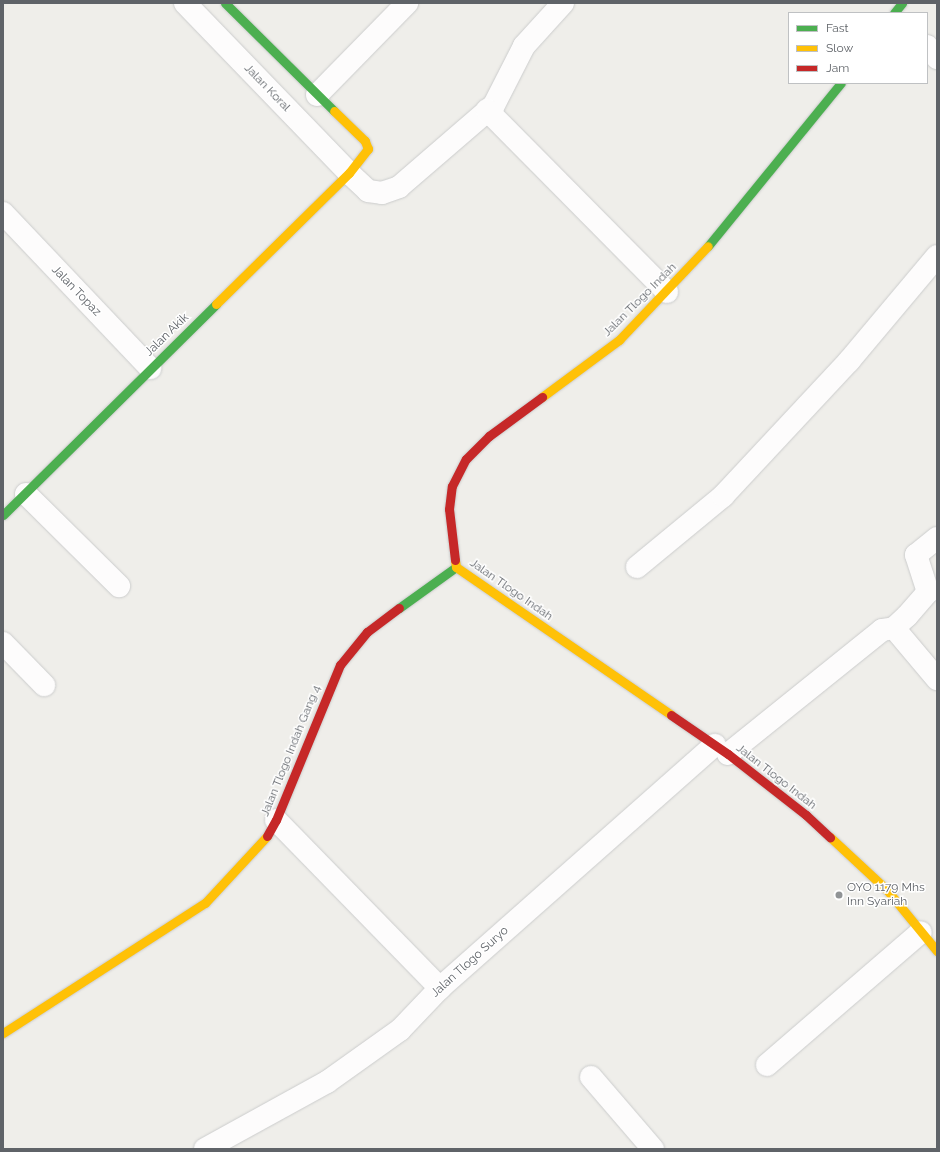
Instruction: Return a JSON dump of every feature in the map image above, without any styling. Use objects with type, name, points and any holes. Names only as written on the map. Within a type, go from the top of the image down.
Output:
[{"type":"street","name":"Jalan Koral","points":[[185,3],[349,173],[368,191],[382,193],[399,187],[488,110],[502,93],[511,68],[524,46],[563,3]]},
{"type":"street","points":[[225,3],[317,95],[407,3]]},
{"type":"street","points":[[928,47],[937,58]]},
{"type":"street","name":"Jalan Tlogo Indah","points":[[841,84],[762,182],[667,292],[619,340],[489,436],[466,459],[452,486],[449,509],[456,567],[721,750],[841,845],[887,890],[937,951]]},
{"type":"street","name":"Jalan Akik","points":[[3,515],[26,494],[150,368],[349,173],[368,149],[365,141],[317,95]]},
{"type":"street","points":[[488,110],[667,292]]},
{"type":"street","name":"Jalan Topaz","points":[[3,213],[150,368]]},
{"type":"street","points":[[637,566],[723,496],[849,361],[937,256]]},
{"type":"street","points":[[26,494],[119,586]]},
{"type":"street","points":[[937,538],[916,555],[927,584],[925,597],[894,628],[937,679]]},
{"type":"street","name":"Jalan Tlogo Indah Gang 4","points":[[3,1033],[205,903],[263,843],[276,820],[340,665],[367,632],[456,567]]},
{"type":"street","name":"Jalan Tlogo Suryo","points":[[204,1149],[327,1082],[400,1030],[440,988],[721,750],[882,630],[894,628]]},
{"type":"street","points":[[3,643],[44,685]]},
{"type":"street","points":[[276,820],[440,988]]},
{"type":"street","points":[[767,1064],[922,932]]},
{"type":"street","points":[[591,1077],[653,1149]]},
{"type":"traffic: fast","points":[[225,3],[334,111]]},
{"type":"traffic: fast","points":[[895,12],[902,3]]},
{"type":"traffic: fast","points":[[708,246],[840,84]]},
{"type":"traffic: fast","points":[[3,515],[216,304]]},
{"type":"traffic: fast","points":[[399,608],[456,567]]},
{"type":"traffic: slow","points":[[216,304],[349,173],[368,149],[365,141],[334,111]]},
{"type":"traffic: slow","points":[[542,397],[619,340],[708,246]]},
{"type":"traffic: slow","points":[[455,560],[456,567],[671,715]]},
{"type":"traffic: slow","points":[[3,1033],[205,903],[267,836]]},
{"type":"traffic: slow","points":[[830,837],[887,890],[937,951]]},
{"type":"traffic: jam","points":[[455,560],[449,509],[452,486],[466,459],[489,436],[542,397]]},
{"type":"traffic: jam","points":[[267,836],[276,820],[340,665],[367,632],[399,608]]},
{"type":"traffic: jam","points":[[671,715],[728,754],[806,815],[830,837]]},
{"type":"place","name":"OYO 1179 Mhs Inn Syariah","points":[[839,895]]}]
